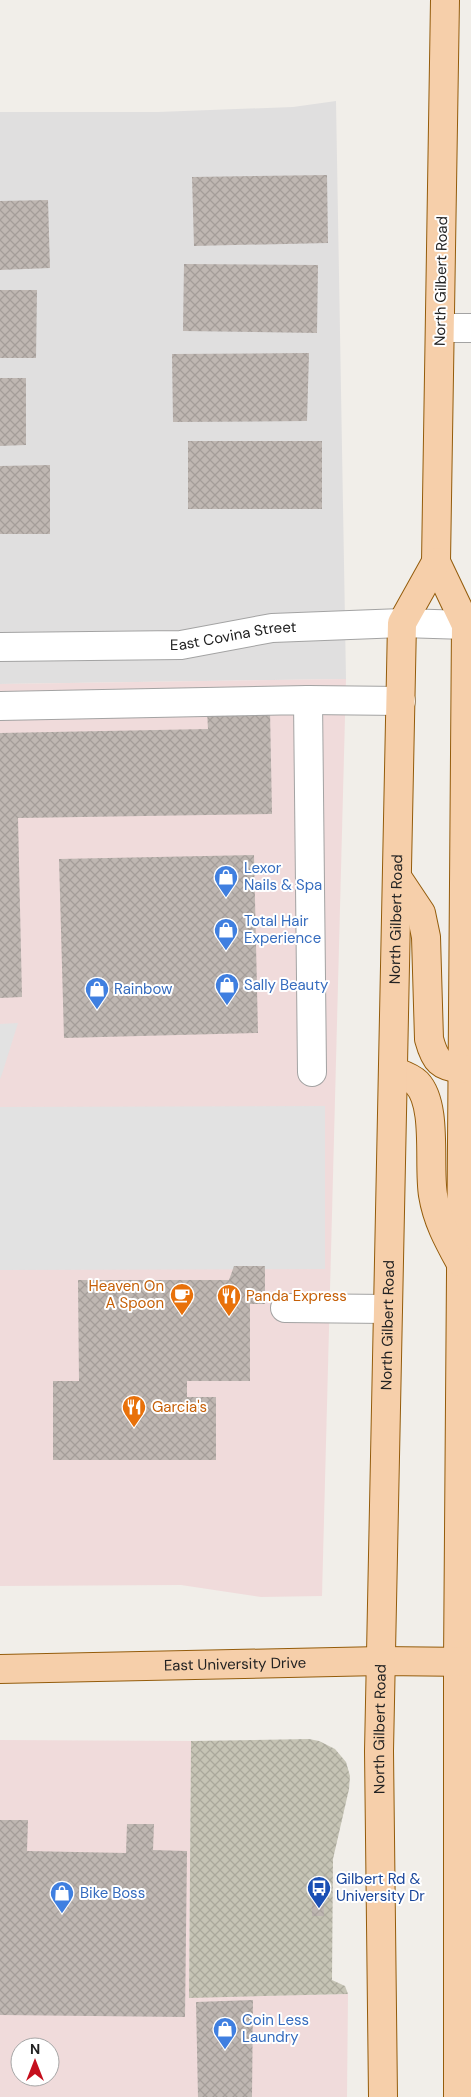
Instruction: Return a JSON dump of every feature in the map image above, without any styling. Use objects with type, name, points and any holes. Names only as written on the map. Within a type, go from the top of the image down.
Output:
[{"type":"main road","name":"North Gilbert Road","points":[[445,0],[436,562],[466,625],[462,1266],[465,1662],[458,2097]]},
{"type":"main road","name":"North Gilbert Road","points":[[383,2097],[379,1751],[402,623],[436,562]]},
{"type":"main road","points":[[397,877],[421,913],[425,929],[429,1039],[433,1052],[442,1064],[452,1068],[463,1069]]},
{"type":"main road","points":[[393,1071],[413,1080],[426,1096],[431,1141],[432,1194],[438,1221],[462,1266]]},
{"type":"main road","name":"East University Drive","points":[[0,1669],[381,1660],[465,1662]]},
{"type":"street","points":[[440,328],[471,328]]},
{"type":"street","name":"East Covina Street","points":[[0,647],[181,645],[272,628],[402,623],[466,625]]},
{"type":"street","points":[[308,700],[312,1072]]},
{"type":"street","points":[[0,706],[308,700],[400,701]]},
{"type":"street","points":[[286,1308],[388,1309]]},
{"type":"shaded area","points":[[336,101],[346,679],[0,684],[0,112],[158,112],[293,107]]},
{"type":"shaded area","points":[[346,679],[322,1596],[261,1597],[181,1585],[0,1586],[0,684]]},
{"type":"shaded area","points":[[18,1023],[2,1074],[0,1079],[0,1024]]},
{"type":"shaded area","points":[[325,1106],[325,1269],[0,1270],[0,1107]]},
{"type":"shaded area","points":[[309,1739],[319,1741],[335,1749],[346,1762],[350,1776],[349,1789],[333,1859],[332,1980],[345,1986],[348,1994],[189,1998],[191,1741]]},
{"type":"shaded area","points":[[0,1740],[191,1741],[189,1997],[348,1994],[347,2097],[0,2097]]},
{"type":"building","points":[[327,175],[328,243],[194,246],[192,177]]},
{"type":"building","points":[[48,200],[50,268],[0,270],[0,201]]},
{"type":"building","points":[[184,264],[318,265],[317,333],[183,331]]},
{"type":"building","points":[[0,290],[37,290],[36,358],[0,358]]},
{"type":"building","points":[[309,353],[307,421],[173,422],[172,354]]},
{"type":"building","points":[[0,378],[26,378],[26,445],[0,446]]},
{"type":"building","points":[[188,441],[322,441],[322,509],[188,509]]},
{"type":"building","points":[[50,465],[50,534],[0,534],[0,466]]},
{"type":"building","points":[[270,710],[272,814],[18,818],[22,997],[0,998],[0,733],[208,729],[207,711]]},
{"type":"building","points":[[254,855],[258,1033],[64,1038],[59,859]]},
{"type":"building","points":[[234,1266],[265,1266],[265,1304],[250,1304],[250,1381],[187,1381],[187,1397],[216,1397],[216,1460],[53,1460],[53,1381],[79,1381],[78,1280],[229,1280]]},
{"type":"building","points":[[0,1820],[28,1820],[27,1851],[126,1853],[127,1824],[154,1824],[153,1850],[187,1851],[185,2017],[0,2015]]},
{"type":"building","points":[[312,1892],[323,1892],[324,1916],[312,1916]]},
{"type":"building","name":"Coin Less Laundry","points":[[253,2000],[252,2097],[198,2097],[196,2002]]},
{"type":"place","name":"Lexor Nails & Spa","points":[[226,898]]},
{"type":"place","name":"Total Hair Experience","points":[[226,951]]},
{"type":"place","name":"Sally Beauty","points":[[227,1006]]},
{"type":"place","name":"Rainbow","points":[[97,1010]]},
{"type":"place","name":"Heaven On A Spoon","points":[[182,1316]]},
{"type":"place","name":"Panda Express","points":[[229,1317]]},
{"type":"place","name":"Garcia's","points":[[134,1428]]},
{"type":"place","name":"Gilbert Rd & University Dr","points":[[319,1909]]},
{"type":"place","name":"Bike Boss","points":[[62,1914]]},
{"type":"place","name":"Coin Less Laundry","points":[[225,2050]]}]
